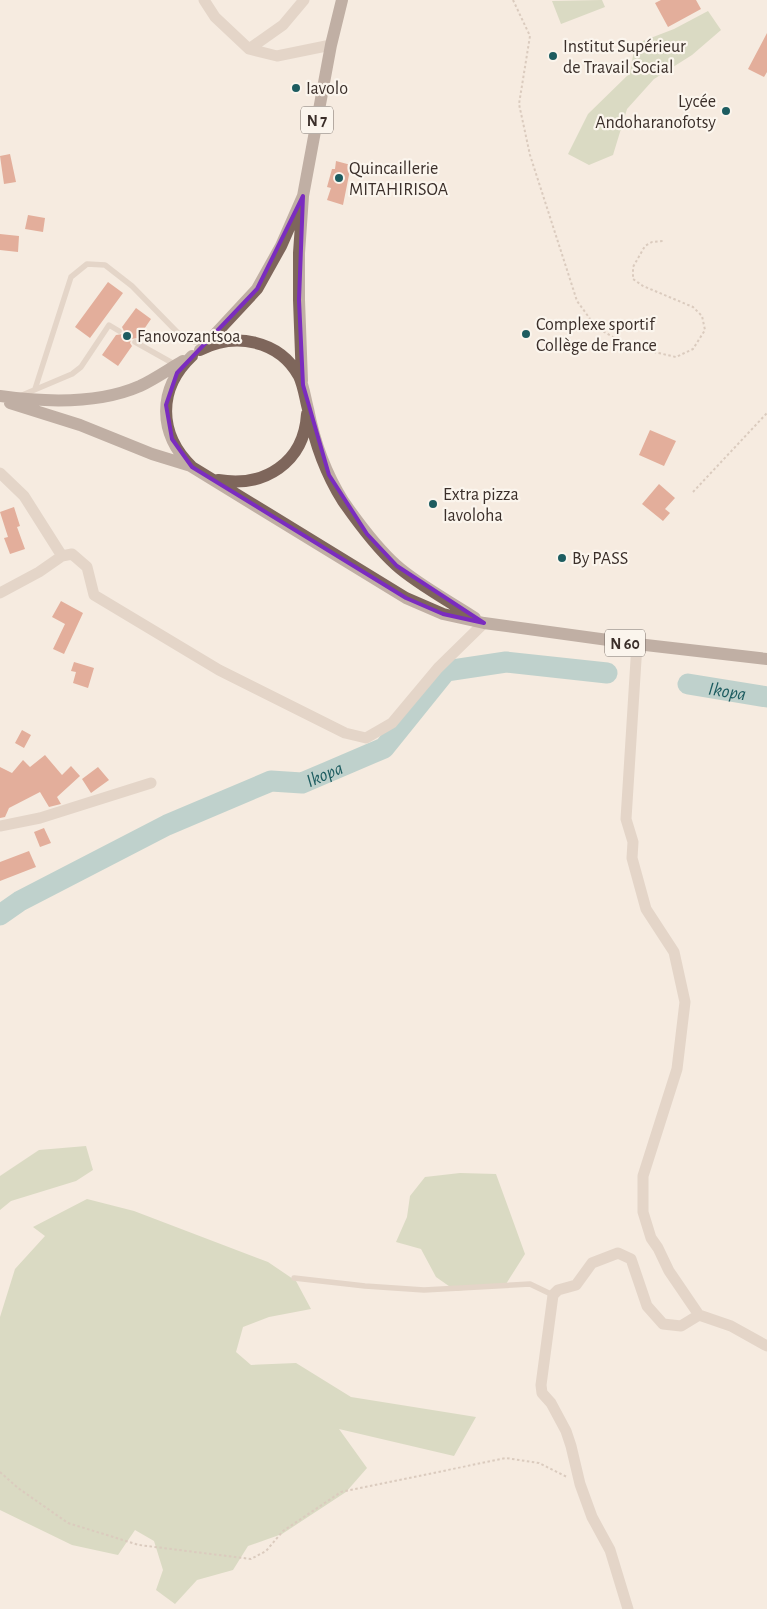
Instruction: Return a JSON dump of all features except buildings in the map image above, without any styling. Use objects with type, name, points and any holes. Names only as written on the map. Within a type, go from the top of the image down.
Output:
[{"type":"main road","name":"N 7","points":[[303,196],[331,45],[342,0]]},
{"type":"main road","points":[[192,467],[174,444],[168,428],[166,417],[171,383],[183,364],[200,349],[257,288],[281,246],[303,196]]},
{"type":"main road","points":[[303,196],[299,282],[303,385],[308,409],[329,475],[342,499],[367,534],[396,566],[484,623]]},
{"type":"main road","points":[[0,396],[37,401],[82,399],[111,394],[139,386],[200,349],[232,340],[254,342],[275,351],[284,357],[303,385]]},
{"type":"main road","points":[[0,401],[80,424],[152,454],[192,467],[406,598],[443,614],[484,623]]},
{"type":"main road","points":[[207,476],[218,480],[242,482],[260,478],[276,471],[289,459],[300,444],[306,427],[308,409]]},
{"type":"main road","name":"N 60","points":[[484,623],[637,644],[767,659]]},
{"type":"street","points":[[204,0],[215,17],[249,49],[277,56],[331,45]]},
{"type":"street","points":[[249,49],[282,25],[304,0]]},
{"type":"street","points":[[0,473],[24,496],[62,556]]},
{"type":"street","points":[[0,593],[39,572],[62,556],[72,554],[86,567],[94,596],[115,610],[219,670],[345,732],[366,738],[392,723],[438,668],[484,623]]},
{"type":"street","points":[[637,644],[626,819],[633,842],[632,858],[646,908],[674,952],[685,1002],[677,1069],[643,1176],[643,1212],[651,1238],[669,1271],[699,1315],[731,1326],[767,1346]]},
{"type":"street","points":[[0,826],[40,818],[151,783]]},
{"type":"street","points":[[628,1609],[610,1550],[592,1517],[580,1484],[566,1432],[551,1403],[542,1393],[541,1385],[553,1295],[558,1290],[576,1285],[592,1263],[618,1253],[631,1259],[647,1306],[663,1324],[681,1326],[699,1315]]},
{"type":"lane","points":[[35,389],[71,277],[87,264],[105,265],[132,286],[180,335],[194,342],[200,349]]},
{"type":"lane","points":[[15,398],[72,374],[81,367],[109,325],[119,332]]},
{"type":"lane","points":[[135,342],[176,365]]},
{"type":"lane","points":[[294,1278],[424,1290],[530,1284],[553,1295]]},
{"type":"path","points":[[513,0],[530,36],[519,104],[530,155],[577,301],[596,327],[628,346],[676,357],[693,348],[701,336],[704,330],[702,316],[693,307],[643,286],[633,279],[633,267],[645,246],[652,242],[664,241]]},
{"type":"path","points":[[694,492],[767,413]]},
{"type":"path","points":[[0,1472],[18,1488],[68,1523],[139,1544],[251,1559],[266,1551],[283,1531],[342,1492],[506,1458],[538,1463],[580,1484]]},
{"type":"highlighted area","points":[[303,196],[299,300],[303,385],[329,475],[367,534],[397,566],[484,623],[443,614],[406,598],[192,467],[172,439],[166,405],[177,373],[257,289]]},
{"type":"green space","points":[[602,0],[605,7],[561,24],[552,1]]},
{"type":"green space","points":[[708,11],[721,30],[692,55],[654,79],[627,109],[613,155],[589,165],[568,154],[588,114],[630,73],[635,44],[674,29]]},
{"type":"green space","points":[[86,1146],[93,1170],[76,1181],[11,1201],[0,1210],[0,1176],[39,1150]]},
{"type":"green space","points":[[460,1173],[496,1174],[525,1254],[506,1284],[456,1291],[436,1277],[421,1249],[396,1242],[407,1217],[410,1196],[425,1177]]},
{"type":"green space","points":[[87,1199],[134,1211],[268,1262],[296,1281],[311,1309],[269,1317],[243,1327],[236,1352],[251,1365],[296,1363],[351,1397],[476,1417],[454,1456],[339,1429],[367,1468],[346,1492],[282,1534],[248,1546],[233,1570],[197,1580],[175,1604],[156,1590],[163,1570],[154,1541],[135,1530],[118,1555],[72,1545],[0,1510],[0,1317],[15,1269],[45,1236],[33,1227]]},
{"type":"waterway","name":"Ikopa","points":[[0,915],[20,901],[167,825],[271,781],[302,783],[384,748],[446,671],[506,662],[607,673]]},
{"type":"waterway","name":"Ikopa","points":[[688,684],[767,697]]},
{"type":"place","name":"Institut Supérieur de Travail Social","points":[[553,56]]},
{"type":"place","name":"Iavolo","points":[[296,88]]},
{"type":"place","name":"Lycée Andoharanofotsy","points":[[726,111]]},
{"type":"place","name":"Quincaillerie MITAHIRISOA","points":[[339,178]]},
{"type":"place","name":"Complexe sportif Collège de France","points":[[526,334]]},
{"type":"place","name":"Fanovozantsoa","points":[[127,336]]},
{"type":"place","name":"Extra pizza Iavoloha","points":[[433,504]]},
{"type":"place","name":"By PASS","points":[[562,558]]}]
